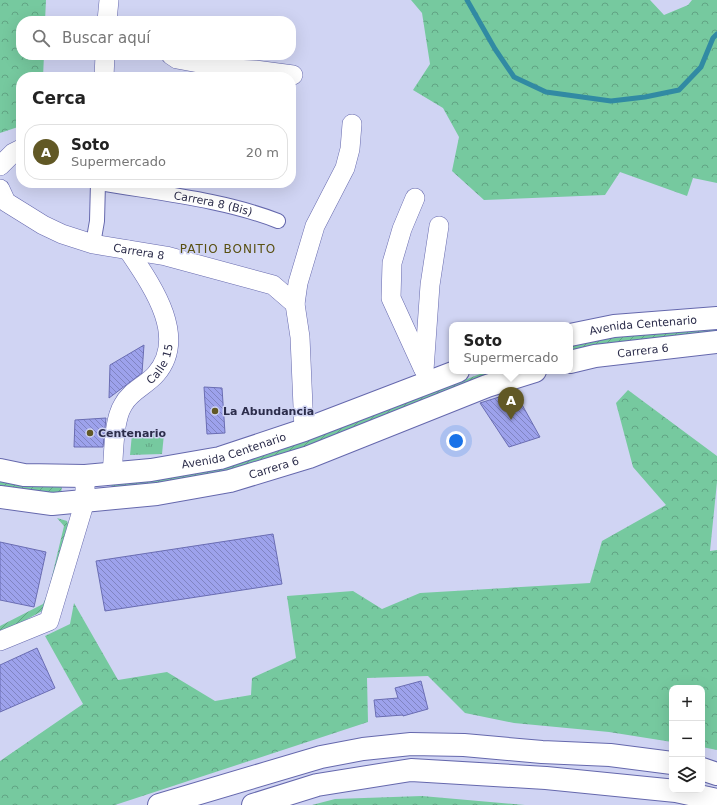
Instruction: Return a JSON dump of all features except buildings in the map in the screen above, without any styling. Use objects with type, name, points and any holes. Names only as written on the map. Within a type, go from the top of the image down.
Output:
[{"type":"main road","name":"Avenida Centenario","points":[[573,334],[614,326],[717,318]]},
{"type":"main road","name":"Carrera 6","points":[[573,361],[595,356],[717,342]]},
{"type":"main road","name":"Avenida Centenario","points":[[0,470],[24,475],[85,476],[151,470],[220,458],[304,430],[426,375],[449,372]]},
{"type":"main road","name":"Carrera 6","points":[[0,497],[52,504],[157,494],[230,481],[309,457],[487,386],[525,374]]},
{"type":"main road","points":[[159,805],[321,757],[363,749],[411,744],[464,745],[542,752],[610,755],[669,763]]},
{"type":"main road","points":[[253,805],[317,785],[412,770],[546,778],[676,791],[717,800]]},
{"type":"main road","points":[[705,770],[717,774]]},
{"type":"street","points":[[107,16],[109,0]]},
{"type":"street","points":[[104,72],[105,60]]},
{"type":"street","points":[[182,60],[231,70],[255,70],[270,72]]},
{"type":"street","points":[[304,430],[300,337],[296,304],[298,284],[315,226],[345,168],[350,149],[352,124]]},
{"type":"street","points":[[0,166],[16,152]]},
{"type":"street","points":[[93,244],[97,221],[99,188]]},
{"type":"street","name":"Carrera 8 (Bis)","points":[[127,188],[228,206],[278,221]]},
{"type":"street","name":"Carrera 8","points":[[3,196],[42,225],[93,244],[166,256],[273,285],[296,304]]},
{"type":"street","points":[[415,198],[402,229],[392,264],[391,298],[426,375]]},
{"type":"street","points":[[426,375],[430,286],[439,226]]},
{"type":"street","name":"Calle 15","points":[[112,474],[118,421],[123,404],[156,374],[166,360],[170,347],[168,330],[163,311],[148,279],[128,250]]},
{"type":"street","points":[[0,641],[49,621],[85,501],[85,476]]},
{"type":"green space","points":[[0,0],[46,0],[45,16],[16,16],[16,60],[44,60],[43,72],[16,72],[16,128],[0,133]]},
{"type":"green space","points":[[411,0],[650,0],[664,15],[688,5],[692,0],[717,0],[717,183],[693,178],[687,196],[620,172],[605,195],[484,200],[452,171],[459,137],[443,108],[413,90],[430,64],[422,13]]},
{"type":"green space","points":[[717,327],[717,333],[573,353],[573,345],[606,338],[661,331]]},
{"type":"green space","points":[[480,374],[498,374],[271,460],[186,481],[112,489],[111,483],[223,467],[269,454]]},
{"type":"green space","points":[[628,390],[717,456],[717,482],[710,551],[717,550],[717,750],[705,748],[705,685],[669,685],[669,742],[609,732],[514,723],[465,713],[428,676],[367,678],[368,722],[115,805],[0,805],[0,761],[83,704],[45,636],[70,624],[74,603],[118,680],[167,672],[215,701],[251,695],[252,678],[296,658],[287,596],[353,591],[382,609],[420,593],[590,583],[602,541],[666,505],[633,467],[616,403]]},
{"type":"green space","points":[[132,434],[164,434],[162,454],[130,455]]},
{"type":"green space","points":[[0,479],[62,486],[61,494],[0,487]]},
{"type":"green space","points":[[57,518],[67,521],[69,527],[44,610],[0,634],[0,626],[43,604],[48,593],[64,526]]},
{"type":"green space","points":[[422,796],[525,805],[312,805],[335,799]]},
{"type":"waterway","points":[[467,0],[495,49],[514,77],[546,92],[611,101],[645,97],[679,90],[701,67],[713,38],[717,34]]},
{"type":"place","name":"La Abundancia","points":[[215,411]]},
{"type":"place","name":"Soto","points":[[511,420]]},
{"type":"place","name":"Centenario","points":[[90,433]]},
{"type":"district","name":"PATIO BONITO","points":[[228,249]]}]
